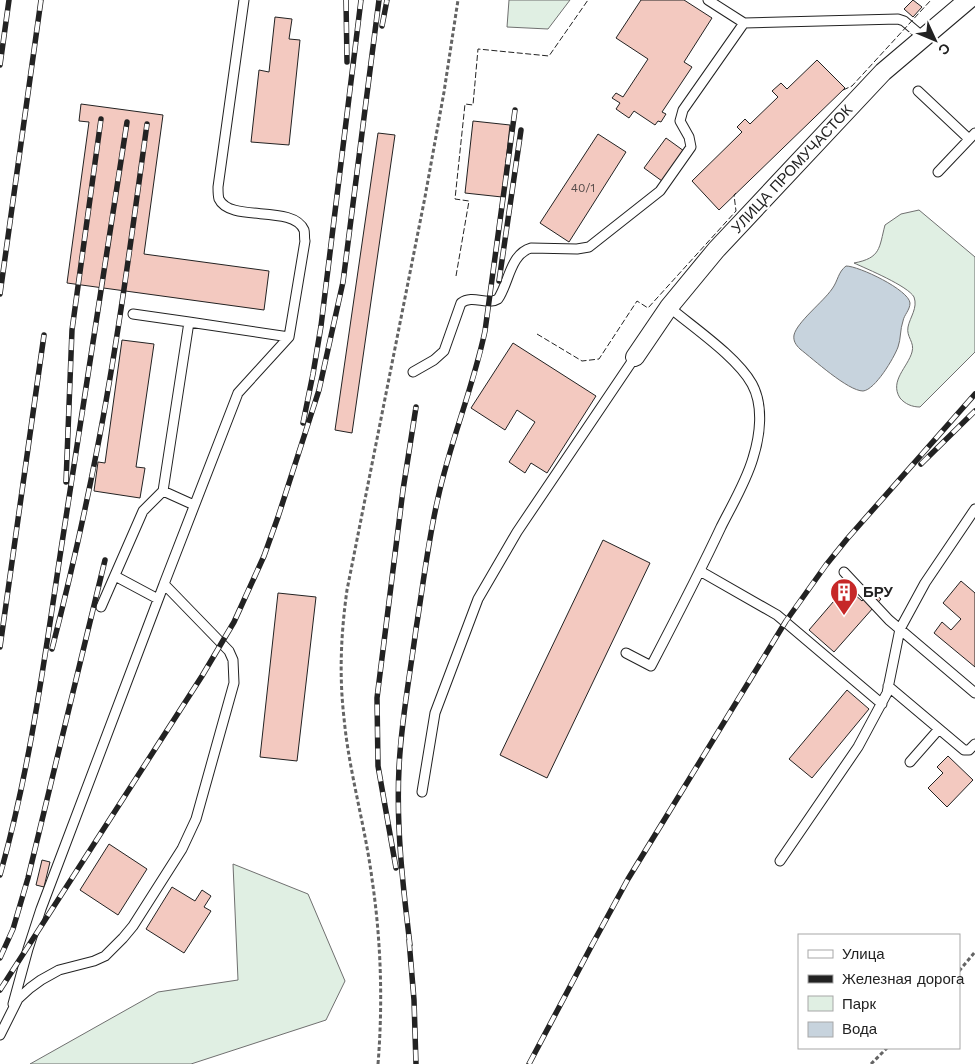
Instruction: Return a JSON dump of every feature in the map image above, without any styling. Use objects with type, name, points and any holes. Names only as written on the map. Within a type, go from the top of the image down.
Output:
[{"type":"street","name":"УЛИЦА ПРОМУЧАСТОК","points":[[635,356],[669,307],[716,250],[883,72],[968,0]]},
{"type":"lane","points":[[11,1011],[41,909],[238,393],[289,337],[305,242],[304,230],[297,222],[286,218],[235,210],[225,206],[219,198],[218,187],[244,0]]},
{"type":"lane","points":[[708,0],[744,23],[898,19],[904,21],[924,38]]},
{"type":"lane","points":[[413,372],[434,360],[444,350],[461,303],[471,298],[492,301],[498,299],[515,261],[525,250],[531,248],[577,249],[589,247],[660,191],[691,147],[689,138],[680,121],[683,110],[744,23]]},
{"type":"lane","points":[[918,91],[972,136],[938,172]]},
{"type":"lane","points":[[626,653],[651,666],[745,479],[753,459],[758,438],[758,399],[752,384],[725,354],[669,307]]},
{"type":"lane","points":[[133,314],[289,337]]},
{"type":"lane","points":[[101,607],[143,511],[163,491],[189,322]]},
{"type":"lane","points":[[422,792],[436,713],[478,599],[517,532],[635,356]]},
{"type":"lane","points":[[163,491],[194,505]]},
{"type":"lane","points":[[780,861],[858,747],[882,704],[888,686],[900,629],[925,583],[975,508]]},
{"type":"lane","points":[[700,571],[777,615],[882,704]]},
{"type":"lane","points":[[844,572],[879,611],[975,693]]},
{"type":"lane","points":[[115,576],[158,599]]},
{"type":"lane","points":[[0,1034],[18,999],[41,980],[59,970],[94,961],[105,956],[124,938],[182,849],[196,819],[234,683],[235,670],[229,651],[164,584]]},
{"type":"lane","points":[[888,686],[964,750],[969,750],[975,744]]},
{"type":"lane","points":[[910,762],[939,729]]},
{"type":"path","points":[[378,1064],[381,978],[377,911],[344,720],[340,651],[342,622],[425,197],[458,0]]},
{"type":"path","points":[[960,970],[975,952]]},
{"type":"path","points":[[871,1064],[886,1049]]},
{"type":"green space","points":[[509,0],[570,0],[548,29],[507,27]]},
{"type":"green space","points":[[919,210],[975,257],[975,352],[920,407],[909,405],[900,398],[897,392],[900,374],[910,358],[913,348],[908,331],[914,309],[914,297],[896,283],[854,263],[874,255],[880,246],[885,225],[901,214]]},
{"type":"green space","points":[[233,864],[308,894],[345,981],[326,1020],[191,1064],[30,1064],[158,992],[238,980]]},
{"type":"water","points":[[846,266],[861,270],[883,280],[901,292],[910,303],[902,324],[900,341],[893,358],[878,380],[863,391],[849,386],[831,374],[800,349],[794,339],[800,324],[828,294],[841,271]]},
{"type":"building","points":[[641,0],[684,0],[712,18],[684,62],[692,67],[662,112],[666,114],[661,122],[658,121],[655,125],[634,111],[629,118],[616,109],[620,103],[612,98],[616,93],[623,97],[648,59],[616,38]]},
{"type":"building","points":[[913,0],[922,7],[913,17],[904,9]]},
{"type":"building","points":[[275,17],[292,19],[289,39],[300,40],[289,145],[251,142],[259,70],[269,72]]},
{"type":"building","points":[[817,60],[845,88],[719,210],[692,181],[742,132],[737,127],[745,119],[750,124],[778,97],[772,91],[781,83],[787,89]]},
{"type":"building","points":[[81,104],[163,115],[144,254],[269,271],[264,310],[67,283],[89,122],[79,121]]},
{"type":"building","points":[[473,121],[510,125],[502,197],[465,193]]},
{"type":"building","points":[[378,133],[395,135],[352,433],[335,430]]},
{"type":"building","points":[[598,134],[626,152],[569,242],[540,223]]},
{"type":"building","points":[[666,138],[684,151],[662,181],[644,168]]},
{"type":"building","points":[[122,340],[154,344],[136,467],[145,468],[140,498],[94,491],[98,462],[105,463]]},
{"type":"building","points":[[513,343],[596,396],[547,473],[531,463],[525,473],[509,462],[535,422],[517,410],[505,430],[471,408]]},
{"type":"building","points":[[603,540],[650,563],[547,778],[500,755]]},
{"type":"building","points":[[961,581],[975,593],[975,667],[934,633],[942,622],[951,630],[961,619],[943,603]]},
{"type":"building","name":"БРУ","points":[[846,587],[862,601],[871,591],[881,599],[834,652],[809,630]]},
{"type":"building","points":[[278,593],[316,597],[297,761],[260,757]]},
{"type":"building","points":[[847,690],[869,709],[812,778],[789,759]]},
{"type":"building","points":[[948,756],[973,780],[947,807],[928,788],[943,773],[937,767]]},
{"type":"building","points":[[109,844],[147,869],[118,915],[80,890]]},
{"type":"building","points":[[42,860],[50,862],[44,887],[36,885]]},
{"type":"building","points":[[172,887],[195,901],[202,890],[211,896],[204,907],[211,911],[184,953],[146,929]]},
{"type":"railway","points":[[0,65],[9,0]]},
{"type":"railway","points":[[0,294],[41,0]]},
{"type":"railway","points":[[346,0],[347,62]]},
{"type":"railway","points":[[303,423],[321,326],[361,0]]},
{"type":"railway","points":[[0,990],[202,676],[234,622],[264,556],[319,390],[343,282],[379,0]]},
{"type":"railway","points":[[382,26],[387,0]]},
{"type":"railway","points":[[410,945],[398,812],[400,750],[404,715],[434,514],[485,331],[515,110]]},
{"type":"railway","points":[[66,482],[72,330],[101,119]]},
{"type":"railway","points":[[0,875],[20,793],[36,710],[127,122]]},
{"type":"railway","points":[[52,649],[82,525],[105,409],[147,124]]},
{"type":"railway","points":[[499,281],[521,130]]},
{"type":"railway","points":[[0,647],[44,335]]},
{"type":"railway","points":[[529,1064],[628,879],[786,621],[847,539],[975,394]]},
{"type":"railway","points":[[396,868],[378,766],[377,698],[403,490],[416,407]]},
{"type":"railway","points":[[921,464],[975,411]]},
{"type":"railway","points":[[0,958],[13,929],[28,878],[105,560]]},
{"type":"railway","points":[[409,940],[414,1000],[416,1064]]},
{"type":"fence","points":[[456,276],[469,201],[455,199],[465,104],[473,105],[478,49],[549,56],[588,0]]},
{"type":"fence","points":[[843,90],[852,86],[931,0]]},
{"type":"fence","points":[[537,334],[582,361],[599,359],[637,301],[648,308],[736,211],[734,195],[736,193]]},
{"type":"place","name":"БРУ","points":[[844,616]]}]
